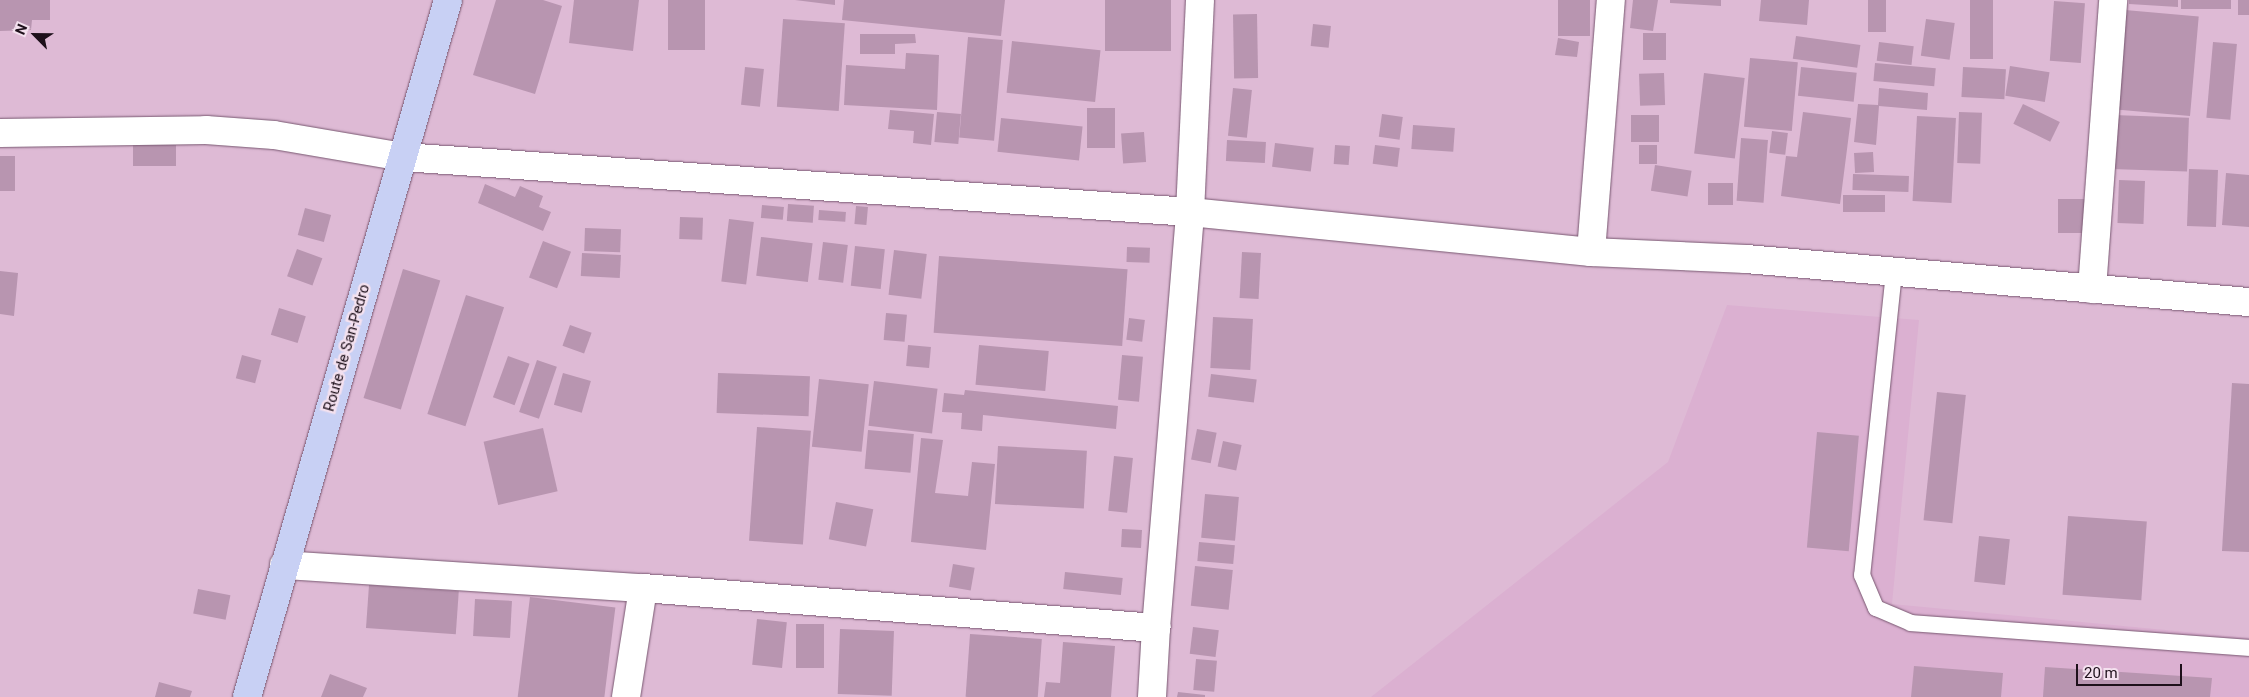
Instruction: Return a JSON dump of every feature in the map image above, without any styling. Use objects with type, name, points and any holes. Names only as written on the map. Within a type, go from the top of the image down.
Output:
[{"type":"main road","name":"Route de San-Pedro","points":[[247,697],[448,0]]},
{"type":"street","points":[[1152,697],[1190,212],[1200,0]]},
{"type":"street","points":[[1591,252],[1611,0]]},
{"type":"street","points":[[2092,289],[2113,0]]},
{"type":"street","points":[[0,133],[206,130],[274,135],[403,157],[1190,212],[1591,252],[1746,259],[2249,302]]},
{"type":"street","points":[[284,565],[644,588],[1156,628]]},
{"type":"street","points":[[626,697],[644,588]]},
{"type":"lane","points":[[1894,272],[1862,575],[1876,608],[1911,623],[2249,648]]},
{"type":"shaded area","points":[[1727,305],[1919,320],[1892,604],[2249,638],[2249,697],[1371,697],[1668,462]]},
{"type":"building","points":[[0,0],[50,0],[50,20],[32,20],[31,30],[0,31]]},
{"type":"building","points":[[496,0],[543,0],[562,6],[535,94],[473,75]]},
{"type":"building","points":[[574,0],[639,0],[633,51],[569,43]]},
{"type":"building","points":[[668,0],[705,0],[705,50],[668,50]]},
{"type":"building","points":[[795,0],[835,0],[835,5]]},
{"type":"building","points":[[844,0],[1005,0],[1001,36],[842,20]]},
{"type":"building","points":[[1105,0],[1171,0],[1171,51],[1105,51]]},
{"type":"building","points":[[1558,0],[1590,0],[1590,36],[1558,36]]},
{"type":"building","points":[[1633,0],[1658,0],[1653,31],[1630,28]]},
{"type":"building","points":[[1670,0],[1721,0],[1721,6],[1670,3]]},
{"type":"building","points":[[1761,0],[1809,0],[1807,25],[1759,21]]},
{"type":"building","points":[[1868,0],[1886,0],[1886,32],[1868,32]]},
{"type":"building","points":[[1970,0],[1993,0],[1993,59],[1970,59]]},
{"type":"building","points":[[2129,0],[2178,0],[2178,7],[2129,4]]},
{"type":"building","points":[[2181,0],[2231,0],[2231,9],[2181,9]]},
{"type":"building","points":[[2238,0],[2249,0],[2249,15],[2238,15]]},
{"type":"building","points":[[2054,1],[2085,3],[2081,63],[2050,61]]},
{"type":"building","points":[[2125,10],[2199,16],[2190,116],[2116,110]]},
{"type":"building","points":[[1233,14],[1257,14],[1258,78],[1234,78]]},
{"type":"building","points":[[783,19],[845,23],[839,111],[777,107]]},
{"type":"building","points":[[1926,19],[1955,23],[1950,60],[1921,56]]},
{"type":"building","points":[[1313,24],[1331,26],[1329,48],[1311,46]]},
{"type":"building","points":[[1643,33],[1666,33],[1666,60],[1643,60]]},
{"type":"building","points":[[860,34],[915,34],[916,43],[895,44],[895,54],[860,54]]},
{"type":"building","points":[[1796,36],[1860,45],[1857,68],[1793,59]]},
{"type":"building","points":[[968,37],[1003,40],[994,141],[959,138]]},
{"type":"building","points":[[1558,38],[1579,42],[1577,57],[1555,55]]},
{"type":"building","points":[[1012,41],[1101,50],[1095,102],[1007,93]]},
{"type":"building","points":[[1879,42],[1914,46],[1911,65],[1877,61]]},
{"type":"building","points":[[2213,42],[2237,44],[2230,120],[2206,118]]},
{"type":"building","points":[[906,53],[939,55],[937,110],[844,105],[846,65],[905,69]]},
{"type":"building","points":[[1750,58],[1798,62],[1792,131],[1744,127]]},
{"type":"building","points":[[1875,63],[1936,68],[1934,86],[1873,81]]},
{"type":"building","points":[[2010,66],[2050,72],[2045,102],[2005,96]]},
{"type":"building","points":[[745,67],[764,69],[760,107],[741,105]]},
{"type":"building","points":[[1801,67],[1857,73],[1854,102],[1798,96]]},
{"type":"building","points":[[1963,67],[2006,69],[2004,99],[1961,97]]},
{"type":"building","points":[[1664,73],[1665,105],[1640,106],[1639,74]]},
{"type":"building","points":[[1704,73],[1745,78],[1735,158],[1694,153]]},
{"type":"building","points":[[1233,88],[1252,90],[1247,138],[1228,136]]},
{"type":"building","points":[[1879,88],[1928,93],[1927,110],[1879,106],[1876,145],[1854,142],[1858,104],[1878,105]]},
{"type":"building","points":[[2023,104],[2060,122],[2050,142],[2013,124]]},
{"type":"building","points":[[1087,108],[1115,108],[1115,148],[1087,148]]},
{"type":"building","points":[[890,110],[934,114],[931,145],[913,143],[914,131],[888,129]]},
{"type":"building","points":[[937,112],[961,114],[958,144],[934,142]]},
{"type":"building","points":[[1803,112],[1851,118],[1840,204],[1781,196],[1786,156],[1797,157]]},
{"type":"building","points":[[1959,112],[1982,113],[1980,164],[1957,163]]},
{"type":"building","points":[[1382,114],[1403,117],[1400,140],[1379,137]]},
{"type":"building","points":[[1631,115],[1659,115],[1659,142],[1631,142]]},
{"type":"building","points":[[2113,115],[2189,118],[2187,172],[2111,169]]},
{"type":"building","points":[[1917,116],[1956,118],[1951,203],[1913,201]]},
{"type":"building","points":[[1001,118],[1083,127],[1079,160],[997,152]]},
{"type":"building","points":[[1413,125],[1455,128],[1453,152],[1411,149]]},
{"type":"building","points":[[1772,131],[1788,133],[1785,155],[1769,153]]},
{"type":"building","points":[[1144,132],[1146,162],[1123,164],[1121,134]]},
{"type":"building","points":[[1741,138],[1768,140],[1764,203],[1737,201]]},
{"type":"building","points":[[1227,140],[1266,142],[1265,163],[1226,161]]},
{"type":"building","points":[[1275,143],[1314,148],[1311,172],[1272,167]]},
{"type":"building","points":[[133,145],[176,145],[176,166],[133,166]]},
{"type":"building","points":[[1335,145],[1350,146],[1349,165],[1334,164]]},
{"type":"building","points":[[1375,145],[1400,148],[1397,167],[1373,164]]},
{"type":"building","points":[[1639,145],[1657,145],[1657,164],[1639,164]]},
{"type":"building","points":[[1873,152],[1874,172],[1855,173],[1854,153]]},
{"type":"building","points":[[0,156],[15,156],[15,191],[0,191]]},
{"type":"building","points":[[1655,165],[1692,171],[1687,196],[1651,191]]},
{"type":"building","points":[[2189,169],[2218,170],[2216,227],[2187,226]]},
{"type":"building","points":[[2226,173],[2249,175],[2249,227],[2222,225]]},
{"type":"building","points":[[1853,174],[1909,176],[1908,192],[1852,190]]},
{"type":"building","points":[[2119,180],[2145,181],[2143,224],[2117,223]]},
{"type":"building","points":[[1708,183],[1733,183],[1733,205],[1708,205]]},
{"type":"building","points":[[485,184],[515,197],[520,186],[543,196],[539,207],[551,212],[543,231],[478,203]]},
{"type":"building","points":[[1843,195],[1885,195],[1885,212],[1843,212]]},
{"type":"building","points":[[2058,199],[2085,199],[2085,233],[2058,233]]},
{"type":"building","points":[[788,204],[814,206],[813,223],[787,221]]},
{"type":"building","points":[[762,205],[784,207],[783,220],[761,218]]},
{"type":"building","points":[[856,206],[868,207],[866,225],[854,224]]},
{"type":"building","points":[[305,208],[331,215],[324,242],[298,235]]},
{"type":"building","points":[[819,210],[846,212],[845,222],[818,220]]},
{"type":"building","points":[[680,217],[703,218],[702,240],[679,239]]},
{"type":"building","points":[[729,219],[754,222],[746,285],[721,282]]},
{"type":"building","points":[[585,228],[621,229],[620,252],[584,251]]},
{"type":"building","points":[[761,237],[813,243],[808,282],[756,276]]},
{"type":"building","points":[[543,241],[571,252],[557,288],[529,277]]},
{"type":"building","points":[[823,242],[848,245],[843,283],[818,280]]},
{"type":"building","points":[[855,246],[885,249],[881,289],[851,286]]},
{"type":"building","points":[[1127,247],[1150,248],[1149,263],[1126,262]]},
{"type":"building","points":[[297,249],[322,258],[312,285],[287,276]]},
{"type":"building","points":[[894,250],[927,254],[921,299],[889,295]]},
{"type":"building","points":[[1242,252],[1261,253],[1259,299],[1240,298]]},
{"type":"building","points":[[582,253],[621,255],[620,278],[581,276]]},
{"type":"building","points":[[939,256],[1128,269],[1122,346],[934,333]]},
{"type":"building","points":[[403,269],[440,280],[401,410],[364,398]]},
{"type":"building","points":[[0,271],[18,273],[14,316],[0,314]]},
{"type":"building","points":[[466,295],[504,307],[465,426],[427,414]]},
{"type":"building","points":[[279,308],[306,316],[298,343],[271,335]]},
{"type":"building","points":[[886,313],[907,315],[905,342],[884,340]]},
{"type":"building","points":[[1213,317],[1253,319],[1250,370],[1210,368]]},
{"type":"building","points":[[1129,318],[1145,320],[1142,342],[1126,340]]},
{"type":"building","points":[[570,325],[592,333],[584,354],[562,346]]},
{"type":"building","points":[[908,345],[931,347],[929,368],[906,366]]},
{"type":"building","points":[[979,345],[1049,351],[1045,391],[976,385]]},
{"type":"building","points":[[242,355],[261,360],[255,383],[236,378]]},
{"type":"building","points":[[1122,355],[1143,357],[1139,402],[1118,400]]},
{"type":"building","points":[[508,356],[530,364],[515,405],[493,397]]},
{"type":"building","points":[[537,360],[557,367],[539,419],[519,412]]},
{"type":"building","points":[[563,373],[591,381],[582,413],[554,405]]},
{"type":"building","points":[[718,373],[810,376],[809,416],[717,413]]},
{"type":"building","points":[[1211,374],[1257,380],[1254,402],[1208,397]]},
{"type":"building","points":[[819,379],[869,384],[862,452],[812,447]]},
{"type":"building","points":[[874,381],[938,389],[932,433],[869,426]]},
{"type":"building","points":[[2232,383],[2249,384],[2249,552],[2222,551]]},
{"type":"building","points":[[965,390],[1118,406],[1116,429],[983,415],[982,431],[961,429],[962,413],[942,412],[944,393],[964,395]]},
{"type":"building","points":[[1937,392],[1966,395],[1952,523],[1924,520]]},
{"type":"building","points":[[757,427],[811,431],[803,544],[749,541]]},
{"type":"building","points":[[543,428],[558,491],[498,505],[484,442]]},
{"type":"building","points":[[1197,429],[1217,433],[1211,463],[1191,459]]},
{"type":"building","points":[[868,430],[914,434],[910,473],[865,469]]},
{"type":"building","points":[[1817,432],[1859,436],[1849,551],[1807,548]]},
{"type":"building","points":[[921,438],[943,440],[935,493],[968,496],[972,462],[995,464],[986,550],[911,542]]},
{"type":"building","points":[[1223,441],[1242,445],[1236,470],[1218,466]]},
{"type":"building","points":[[998,446],[1087,451],[1084,509],[995,504]]},
{"type":"building","points":[[1114,456],[1133,458],[1127,513],[1108,511]]},
{"type":"building","points":[[1205,494],[1239,497],[1235,541],[1201,538]]},
{"type":"building","points":[[836,502],[873,509],[866,547],[829,539]]},
{"type":"building","points":[[2068,516],[2147,522],[2141,600],[2062,595]]},
{"type":"building","points":[[1122,529],[1142,530],[1141,548],[1121,547]]},
{"type":"building","points":[[1979,536],[2010,539],[2005,585],[1974,582]]},
{"type":"building","points":[[1199,542],[1235,545],[1233,564],[1197,561]]},
{"type":"building","points":[[953,564],[975,568],[971,590],[949,587]]},
{"type":"building","points":[[1195,566],[1233,570],[1229,610],[1191,606]]},
{"type":"building","points":[[1065,572],[1123,578],[1121,595],[1063,589]]},
{"type":"building","points":[[369,585],[459,591],[456,634],[366,628]]},
{"type":"building","points":[[198,589],[230,595],[226,620],[193,614]]},
{"type":"building","points":[[530,597],[615,607],[604,697],[518,697]]},
{"type":"building","points":[[475,599],[512,601],[510,638],[473,636]]},
{"type":"building","points":[[757,619],[787,622],[782,668],[752,665]]},
{"type":"building","points":[[796,624],[824,624],[824,668],[796,668]]},
{"type":"building","points":[[1193,627],[1219,630],[1216,657],[1190,654]]},
{"type":"building","points":[[840,629],[894,631],[892,696],[838,694]]},
{"type":"building","points":[[970,634],[1042,639],[1038,697],[966,697]]},
{"type":"building","points":[[1063,642],[1115,646],[1111,697],[1044,697],[1046,682],[1060,683]]},
{"type":"building","points":[[1196,659],[1217,661],[1214,692],[1193,690]]},
{"type":"building","points":[[1914,666],[2003,673],[2001,697],[1911,697]]},
{"type":"building","points":[[2045,667],[2212,678],[2210,697],[2043,697]]},
{"type":"building","points":[[330,674],[367,688],[363,697],[321,697]]},
{"type":"building","points":[[159,682],[192,691],[190,697],[155,697]]},
{"type":"building","points":[[1178,692],[1205,695],[1205,697],[1177,697]]}]
